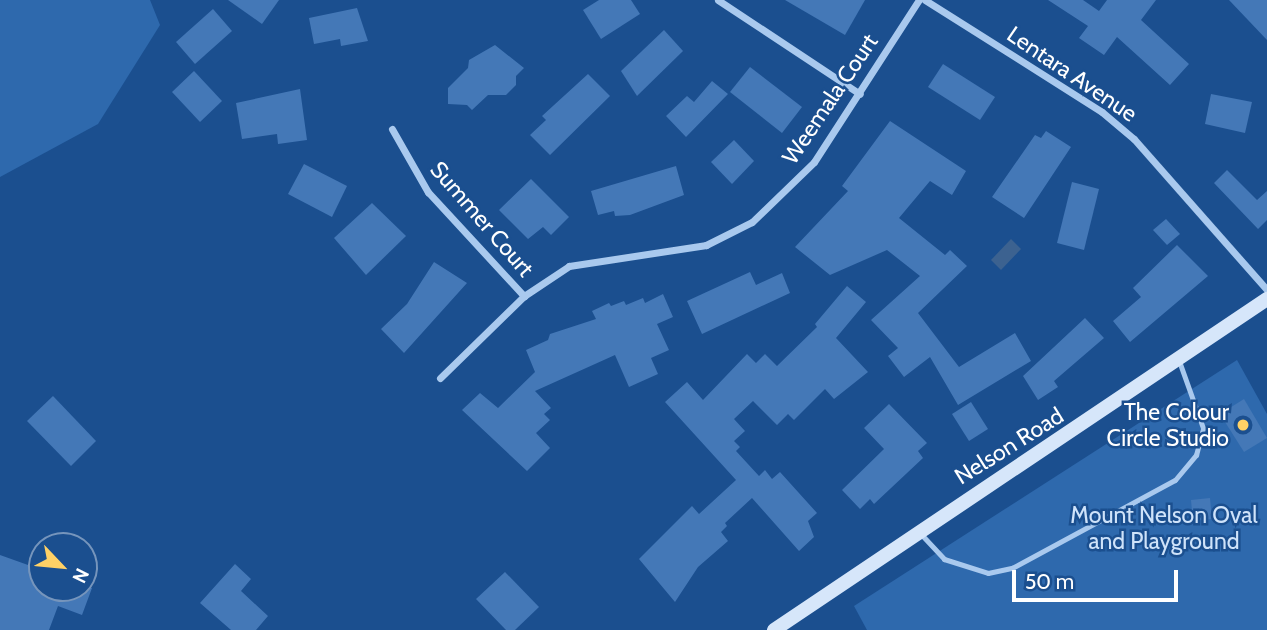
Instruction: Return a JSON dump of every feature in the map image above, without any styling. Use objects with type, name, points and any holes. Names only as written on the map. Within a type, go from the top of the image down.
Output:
[{"type":"main road","name":"Nelson Road","points":[[774,630],[918,531],[1179,362],[1267,299]]},
{"type":"street","points":[[718,0],[860,94]]},
{"type":"street","name":"Weemala Court","points":[[440,378],[546,278],[588,260],[706,245],[739,231],[800,178],[860,94],[919,0]]},
{"type":"street","name":"Lentara Avenue","points":[[925,0],[1102,112],[1133,139],[1267,290]]},
{"type":"street","name":"Summer Court","points":[[392,128],[428,192],[524,296]]},
{"type":"lane","points":[[918,531],[944,559],[988,573],[1012,568],[1175,480],[1196,454],[1203,428],[1179,362]]},
{"type":"green space","points":[[0,0],[150,0],[160,25],[98,124],[0,177]]},
{"type":"green space","name":"Mount Nelson Oval and Playground","points":[[1237,360],[1267,414],[1267,630],[867,630],[854,606]]},
{"type":"shaded area","points":[[1011,239],[1021,249],[1001,270],[991,260]]},
{"type":"building","points":[[228,0],[279,0],[262,24]]},
{"type":"building","points":[[599,0],[631,0],[640,14],[601,39],[583,10]]},
{"type":"building","points":[[785,0],[865,0],[845,35]]},
{"type":"building","points":[[1048,0],[1083,0],[1099,11],[1107,0],[1156,0],[1141,20],[1189,64],[1170,85],[1117,37],[1104,55],[1079,38],[1088,26]]},
{"type":"building","points":[[1229,0],[1267,0],[1267,40]]},
{"type":"building","points":[[357,8],[368,41],[341,46],[340,39],[314,44],[309,18]]},
{"type":"building","points":[[213,9],[232,31],[195,64],[176,42]]},
{"type":"building","points":[[664,30],[683,51],[637,96],[621,71]]},
{"type":"building","points":[[495,45],[524,68],[516,76],[516,85],[506,95],[488,95],[472,110],[467,105],[448,104],[448,88],[468,68],[469,60]]},
{"type":"building","points":[[943,64],[995,97],[980,120],[928,87]]},
{"type":"building","points":[[750,67],[802,107],[782,133],[730,92]]},
{"type":"building","points":[[194,71],[222,101],[200,122],[172,92]]},
{"type":"building","points":[[588,74],[610,96],[550,155],[530,135],[546,120],[542,116]]},
{"type":"building","points":[[712,81],[728,94],[686,137],[666,116],[687,96],[694,102]]},
{"type":"building","points":[[300,89],[307,140],[278,144],[277,134],[242,139],[236,103]]},
{"type":"building","points":[[1211,94],[1252,102],[1245,133],[1205,124]]},
{"type":"building","points":[[890,121],[966,171],[952,195],[930,181],[899,218],[945,255],[950,250],[967,266],[918,313],[959,367],[1015,333],[1031,361],[958,405],[930,357],[904,377],[888,356],[898,348],[871,320],[920,276],[887,250],[830,275],[795,247],[848,191],[842,186]]},
{"type":"building","points":[[1046,131],[1071,147],[1024,218],[992,197],[1035,135],[1041,138]]},
{"type":"building","points":[[734,140],[754,161],[732,184],[711,162]]},
{"type":"building","points":[[304,164],[347,186],[332,217],[288,194]]},
{"type":"building","points":[[676,166],[684,195],[630,215],[615,216],[614,211],[598,215],[591,191]]},
{"type":"building","points":[[1227,170],[1257,200],[1267,191],[1267,220],[1258,229],[1214,183]]},
{"type":"building","points":[[531,179],[569,217],[551,235],[543,227],[528,239],[499,210]]},
{"type":"building","points":[[1072,182],[1099,189],[1084,250],[1057,243]]},
{"type":"building","points":[[372,203],[406,236],[366,275],[334,238]]},
{"type":"building","points":[[1166,219],[1180,234],[1167,245],[1153,230]]},
{"type":"building","points":[[1177,245],[1208,276],[1130,342],[1113,321],[1141,297],[1133,288]]},
{"type":"building","points":[[434,262],[467,283],[404,353],[381,329],[407,304]]},
{"type":"building","points":[[750,272],[756,285],[782,273],[790,293],[702,334],[687,301]]},
{"type":"building","points":[[847,286],[866,302],[836,338],[868,372],[834,399],[825,389],[794,420],[788,414],[777,425],[753,401],[734,419],[745,431],[734,441],[740,447],[736,451],[759,476],[765,470],[772,479],[780,472],[817,513],[808,521],[814,537],[799,551],[752,498],[725,523],[727,526],[721,532],[728,541],[698,567],[675,602],[639,559],[692,506],[699,514],[736,480],[665,402],[687,382],[703,400],[747,354],[756,363],[765,354],[777,366],[817,327],[815,324]]},
{"type":"building","points":[[663,294],[673,317],[657,324],[669,350],[651,358],[658,374],[629,387],[615,355],[535,391],[551,408],[544,414],[550,420],[536,433],[550,448],[527,471],[462,410],[480,393],[498,408],[535,372],[526,350],[548,340],[550,334],[596,319],[592,311],[609,303],[611,306],[624,301],[626,305],[643,298],[645,303]]},
{"type":"building","points":[[1085,318],[1104,338],[1054,381],[1058,387],[1038,400],[1023,376]]},
{"type":"building","points":[[53,396],[96,441],[71,466],[27,421]]},
{"type":"building","name":"The Colour Circle Studio","points":[[1244,399],[1267,438],[1244,452],[1220,414]]},
{"type":"building","points":[[971,402],[988,429],[969,441],[952,414]]},
{"type":"building","points":[[889,404],[927,443],[918,451],[923,458],[874,504],[870,499],[860,509],[842,490],[884,449],[864,428]]},
{"type":"building","points":[[1210,498],[1212,519],[1193,521],[1191,500]]},
{"type":"building","points":[[0,555],[28,565],[28,602],[87,602],[82,615],[58,606],[49,630],[0,630]]},
{"type":"building","points":[[235,564],[251,579],[241,591],[268,616],[256,630],[231,630],[200,603]]},
{"type":"building","points":[[505,572],[539,607],[515,630],[506,630],[476,599]]},
{"type":"place","name":"The Colour Circle Studio","points":[[1243,425]]}]
